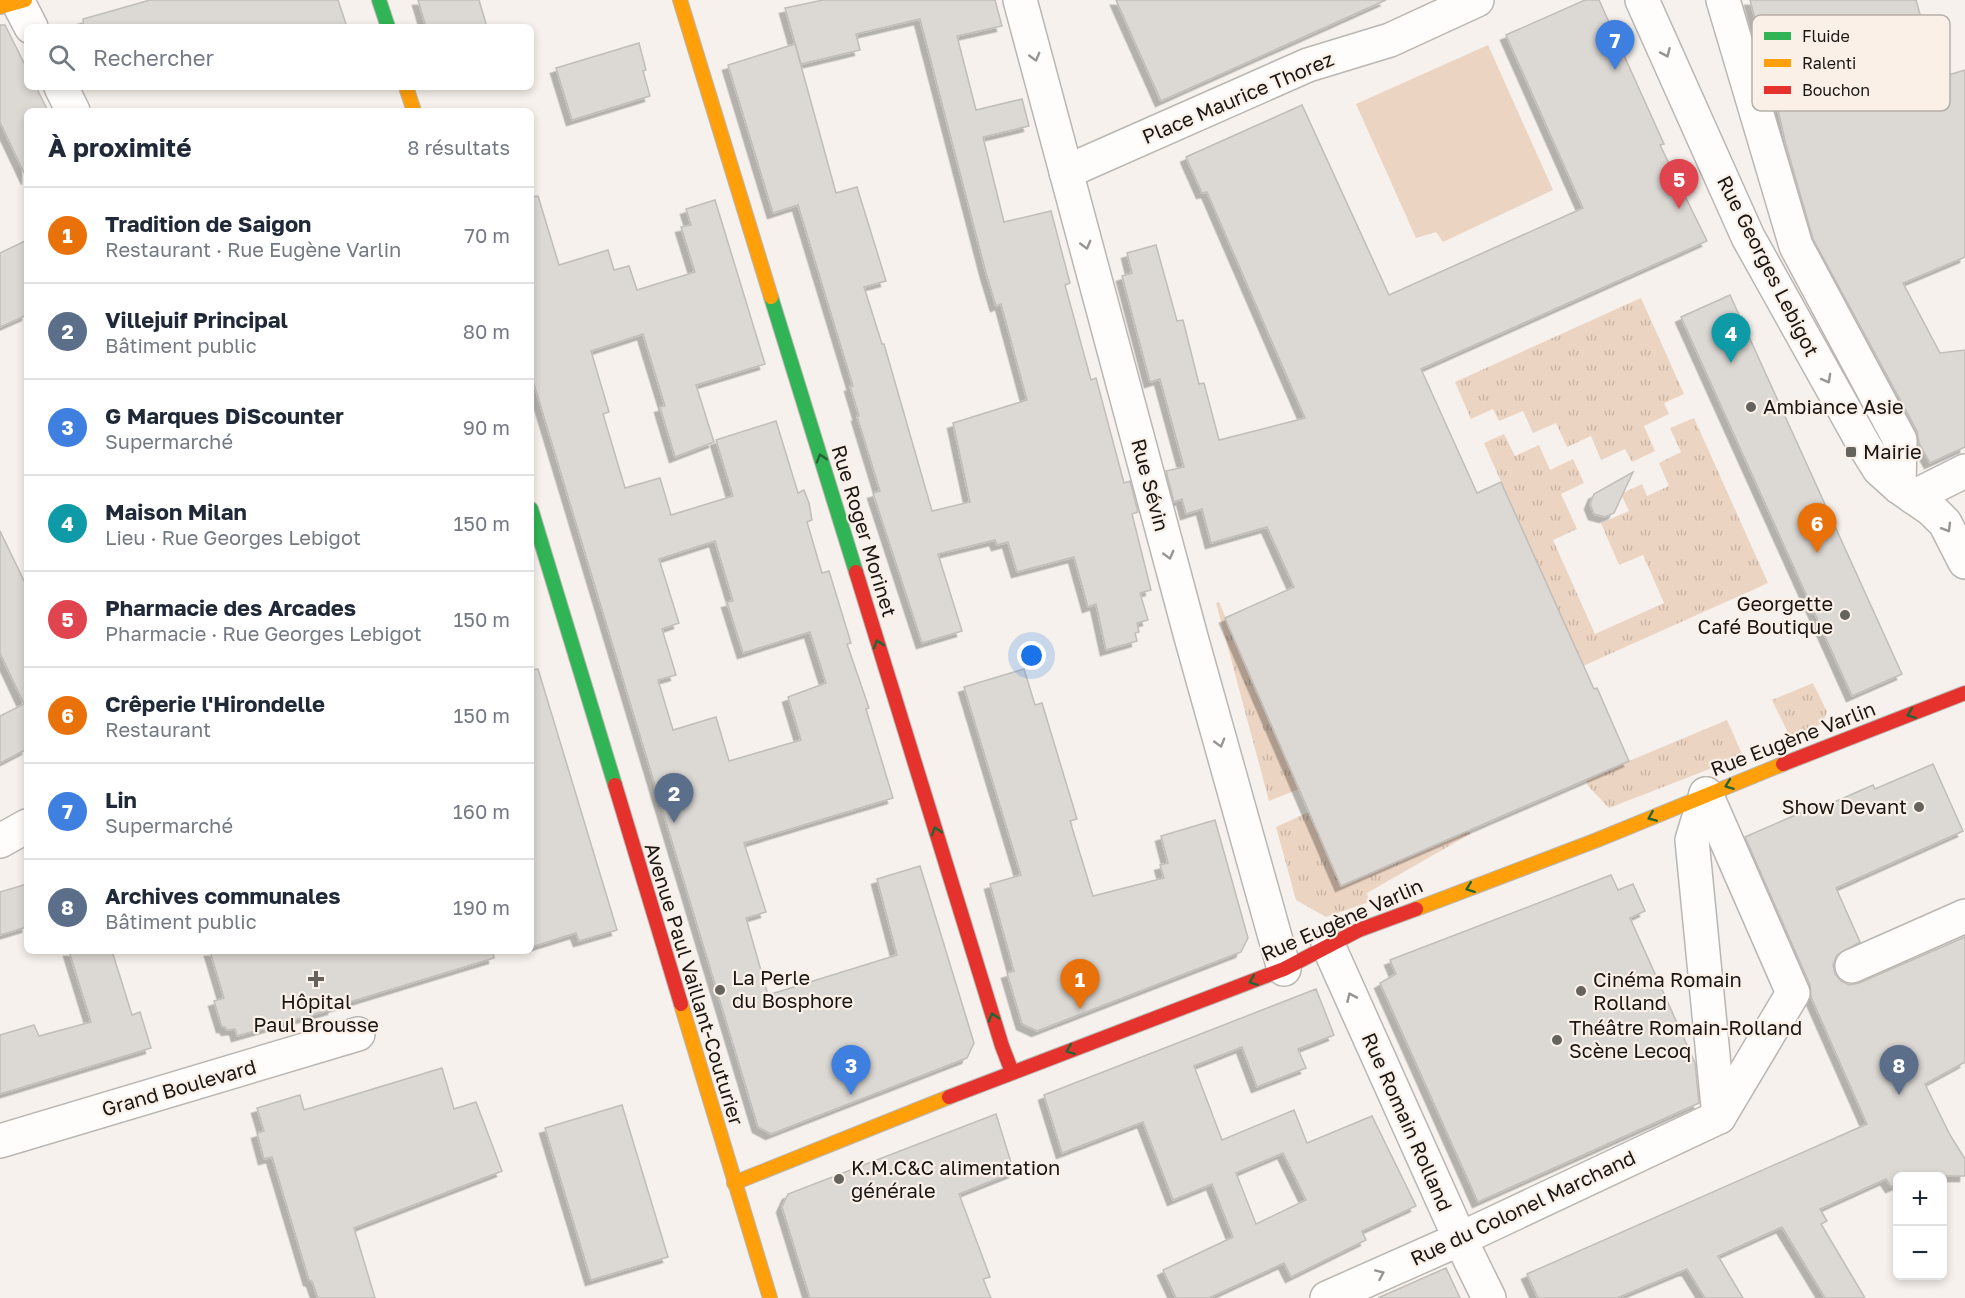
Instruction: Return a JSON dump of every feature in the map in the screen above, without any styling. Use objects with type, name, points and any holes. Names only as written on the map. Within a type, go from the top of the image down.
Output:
[{"type":"street","points":[[379,0],[387,24]]},
{"type":"street","name":"Rue Roger Morinet","points":[[680,0],[1012,1072]]},
{"type":"street","name":"Rue Sévin","points":[[1020,0],[1191,637],[1284,969]]},
{"type":"street","name":"Place Maurice Thorez","points":[[1066,172],[1308,65],[1390,40],[1478,0]]},
{"type":"street","name":"Rue Georges Lebigot","points":[[1642,0],[1748,237],[1864,445],[1879,469],[1932,510],[1945,523],[1965,562]]},
{"type":"street","name":"Rue Georges Lebigot","points":[[1723,0],[1752,98]]},
{"type":"street","points":[[62,90],[72,108]]},
{"type":"street","points":[[407,90],[413,108]]},
{"type":"street","name":"Rue Georges Lebigot","points":[[1756,111],[1796,246],[1900,440],[1906,492]]},
{"type":"street","points":[[1906,492],[1965,471]]},
{"type":"street","name":"Avenue Paul Vaillant-Couturier","points":[[536,544],[770,1298]]},
{"type":"street","name":"Rue Eugène Varlin","points":[[735,1183],[1012,1072],[1284,969],[1359,930],[1597,840],[1706,794],[1965,693]]},
{"type":"street","points":[[1706,794],[1800,990],[1719,1118]]},
{"type":"street","points":[[1706,794],[1692,840],[1719,1118]]},
{"type":"street","points":[[0,841],[24,828]]},
{"type":"street","points":[[1852,966],[1965,916]]},
{"type":"street","name":"Rue Romain Rolland","points":[[1328,945],[1460,1239],[1489,1298]]},
{"type":"street","name":"Grand Boulevard","points":[[0,1141],[358,1034]]},
{"type":"street","name":"Rue du Colonel Marchand","points":[[1327,1298],[1460,1239],[1719,1118]]},
{"type":"green space","points":[[1488,45],[1553,190],[1443,242],[1436,232],[1416,238],[1356,104]]},
{"type":"green space","points":[[1641,298],[1684,394],[1664,403],[1669,414],[1644,426],[1655,451],[1632,462],[1625,449],[1601,460],[1591,436],[1567,447],[1556,423],[1533,433],[1523,411],[1499,421],[1493,409],[1471,419],[1455,382]]},
{"type":"green space","points":[[1694,418],[1768,583],[1583,666],[1484,443],[1504,434],[1515,456],[1539,445],[1550,470],[1573,459],[1584,483],[1561,494],[1577,529],[1553,540],[1595,634],[1664,603],[1643,555],[1619,565],[1601,523],[1629,511],[1621,494],[1642,484],[1647,496],[1669,486],[1659,463],[1681,452],[1670,428]]},
{"type":"green space","points":[[1219,602],[1299,789],[1269,801],[1216,603]]},
{"type":"green space","points":[[1813,683],[1827,712],[1822,724],[1790,737],[1772,700]]},
{"type":"green space","points":[[1727,720],[1743,756],[1609,808],[1588,786],[1586,779]]},
{"type":"green space","points":[[1309,812],[1341,886],[1468,830],[1470,834],[1367,893],[1369,902],[1326,917],[1296,900],[1276,827]]},
{"type":"building","points":[[150,0],[338,0],[346,24],[84,24],[83,19]]},
{"type":"building","points":[[418,0],[479,0],[486,24],[425,24]]},
{"type":"building","points":[[823,0],[995,0],[1002,26],[957,36],[976,110],[1022,99],[1029,126],[983,137],[1004,222],[1051,211],[1070,283],[1065,285],[1091,380],[1096,378],[1124,483],[1130,481],[1138,512],[1132,514],[1151,590],[1140,593],[1148,620],[1137,623],[1139,632],[1135,633],[1137,641],[1106,650],[1096,604],[1088,607],[1074,557],[1017,572],[1008,542],[997,545],[995,540],[938,554],[962,631],[922,643],[873,493],[880,491],[857,416],[859,416],[850,386],[853,386],[798,205],[773,213],[728,65],[795,44],[836,193],[857,187],[886,281],[864,287],[882,344],[884,344],[932,511],[970,502],[953,423],[1027,400],[1001,304],[996,306],[986,273],[920,19],[856,34],[860,50],[801,64],[785,8]]},
{"type":"building","points":[[1116,0],[1386,0],[1161,101]]},
{"type":"building","points":[[1585,0],[1599,0],[1664,144],[1660,145],[1707,241],[1421,369],[1477,493],[1501,482],[1629,761],[1341,886],[1225,618],[1294,587],[1267,527],[1211,543],[1202,509],[1186,514],[1182,499],[1174,502],[1166,471],[1184,467],[1160,379],[1150,382],[1122,276],[1132,273],[1127,253],[1156,245],[1177,321],[1183,320],[1199,384],[1204,383],[1219,440],[1305,418],[1207,192],[1202,193],[1186,157],[1302,105],[1389,295],[1583,208],[1506,35]]},
{"type":"building","points":[[1750,0],[1916,0],[1920,15],[1754,15]]},
{"type":"building","points":[[0,25],[5,25],[24,63],[24,90],[38,90],[46,108],[24,108],[24,173],[0,122]]},
{"type":"building","points":[[639,43],[650,96],[572,120],[556,68]]},
{"type":"building","points":[[1965,70],[1965,257],[1903,283],[1940,353],[1965,350],[1965,447],[1930,463],[1919,443],[1917,431],[1813,239],[1778,111],[1950,111],[1950,74]]},
{"type":"building","points":[[538,196],[559,265],[608,250],[614,270],[629,266],[637,290],[695,272],[681,227],[691,225],[686,209],[715,200],[765,364],[696,385],[714,442],[675,457],[660,407],[665,406],[643,334],[591,351],[609,412],[603,414],[625,488],[660,478],[671,515],[733,496],[716,440],[776,421],[798,493],[804,490],[809,503],[812,520],[807,522],[822,573],[829,571],[851,643],[847,644],[869,708],[866,709],[893,798],[744,843],[766,912],[746,918],[768,995],[897,955],[877,879],[920,866],[974,1043],[967,1058],[771,1134],[758,1127],[534,384],[534,197]],"holes":[[[715,541],[733,601],[727,602],[743,653],[810,632],[826,683],[788,697],[801,740],[729,761],[716,717],[673,730],[658,680],[676,675],[662,629],[679,623],[659,559]]]},
{"type":"building","points":[[24,241],[24,316],[0,327],[0,253]]},
{"type":"building","points":[[1730,295],[1902,674],[1852,696],[1681,317]]},
{"type":"building","points":[[1633,472],[1614,513],[1605,517],[1594,514],[1590,504],[1594,494]]},
{"type":"building","points":[[0,531],[24,581],[24,704],[0,653]]},
{"type":"building","points":[[538,669],[617,930],[579,941],[576,933],[534,946],[534,670]]},
{"type":"building","points":[[1024,669],[1035,705],[1042,703],[1077,819],[1070,821],[1093,896],[1164,878],[1160,865],[1168,863],[1161,836],[1215,820],[1248,938],[1241,952],[1037,1031],[1022,1024],[1007,973],[1014,971],[990,884],[1021,875],[964,687]]},
{"type":"building","points":[[24,704],[24,751],[0,763],[0,716]]},
{"type":"building","points":[[1933,764],[1963,831],[1836,888],[1860,942],[1837,955],[1833,965],[1835,974],[1849,985],[1859,983],[1965,937],[1965,1062],[1925,1084],[1950,1135],[1965,1159],[1965,1176],[1947,1176],[1947,1172],[1893,1172],[1893,1186],[1891,1187],[1886,1179],[1820,1209],[1827,1221],[1821,1224],[1865,1298],[1825,1298],[1782,1227],[1718,1256],[1743,1298],[1705,1298],[1687,1269],[1617,1298],[1538,1298],[1527,1274],[1867,1124],[1811,997],[1810,985],[1745,837],[1814,807],[1816,810],[1873,785],[1875,789]]},
{"type":"building","points":[[1611,875],[1618,890],[1633,884],[1645,911],[1630,918],[1695,1063],[1699,1103],[1478,1202],[1380,983],[1396,974],[1390,960]]},
{"type":"building","points":[[24,885],[24,928],[0,935],[0,892]]},
{"type":"building","points":[[70,954],[113,954],[132,1015],[140,1012],[151,1048],[0,1094],[0,1035],[34,1025],[39,1036],[91,1022]]},
{"type":"building","points":[[211,954],[493,954],[494,958],[333,1007],[333,1009],[237,1036],[235,1029],[227,1030],[222,1027],[214,1001],[224,998]]},
{"type":"building","points":[[1316,989],[1334,1035],[1298,1049],[1306,1068],[1257,1087],[1242,1047],[1194,1066],[1222,1140],[1294,1110],[1307,1143],[1372,1116],[1416,1206],[1362,1231],[1366,1240],[1291,1277],[1284,1263],[1209,1298],[1176,1298],[1163,1270],[1233,1237],[1212,1184],[1173,1200],[1143,1122],[1062,1153],[1044,1095]],"holes":[[[1283,1153],[1306,1200],[1256,1224],[1236,1173]]]},
{"type":"building","points":[[442,1068],[454,1109],[476,1102],[502,1171],[354,1228],[375,1298],[318,1298],[312,1281],[309,1280],[272,1157],[264,1159],[257,1133],[264,1131],[257,1108],[300,1095],[304,1110]]},
{"type":"building","points":[[622,1105],[668,1257],[591,1280],[545,1128]]},
{"type":"building","points":[[996,1114],[1014,1172],[959,1194],[990,1277],[983,1279],[991,1298],[810,1298],[782,1207],[788,1194]]},
{"type":"building","points":[[1446,1268],[1460,1298],[1378,1298]]},
{"type":"traffic: fast","points":[[379,0],[387,24]]},
{"type":"traffic: fast","points":[[771,297],[856,572]]},
{"type":"traffic: fast","points":[[534,519],[615,785]]},
{"type":"traffic: slow","points":[[0,7],[25,0]]},
{"type":"traffic: slow","points":[[680,0],[771,297]]},
{"type":"traffic: slow","points":[[407,90],[413,108]]},
{"type":"traffic: slow","points":[[1416,909],[1597,840],[1783,764]]},
{"type":"traffic: slow","points":[[681,1004],[770,1298]]},
{"type":"traffic: slow","points":[[734,1183],[949,1097]]},
{"type":"traffic: jam","points":[[856,572],[1002,1046],[1012,1072]]},
{"type":"traffic: jam","points":[[1783,764],[1965,693]]},
{"type":"traffic: jam","points":[[615,785],[681,1004]]},
{"type":"traffic: jam","points":[[949,1097],[1284,969],[1359,930],[1416,909]]},
{"type":"place","name":"Lin","points":[[1615,70]]},
{"type":"place","name":"Pharmacie des Arcades","points":[[1679,209]]},
{"type":"place","name":"Maison Milan","points":[[1731,363]]},
{"type":"place","name":"Ambiance Asie","points":[[1751,407]]},
{"type":"place","name":"Mairie","points":[[1851,452]]},
{"type":"place","name":"Crêperie l'Hirondelle","points":[[1817,553]]},
{"type":"place","name":"Georgette Café Boutique","points":[[1845,615]]},
{"type":"place","name":"Show Devant","points":[[1919,807]]},
{"type":"place","name":"Villejuif Principal","points":[[674,823]]},
{"type":"place","name":"Hôpital Paul Brousse","points":[[316,979]]},
{"type":"place","name":"La Perle du Bosphore","points":[[720,990]]},
{"type":"place","name":"Cinéma Romain Rolland","points":[[1581,991]]},
{"type":"place","name":"Tradition de Saigon","points":[[1080,1009]]},
{"type":"place","name":"Théâtre Romain-Rolland Scène Lecoq","points":[[1557,1040]]},
{"type":"place","name":"G Marques DiScounter","points":[[851,1095]]},
{"type":"place","name":"Archives communales","points":[[1899,1095]]},
{"type":"place","name":"K.M.C&C alimentation générale","points":[[839,1179]]}]
